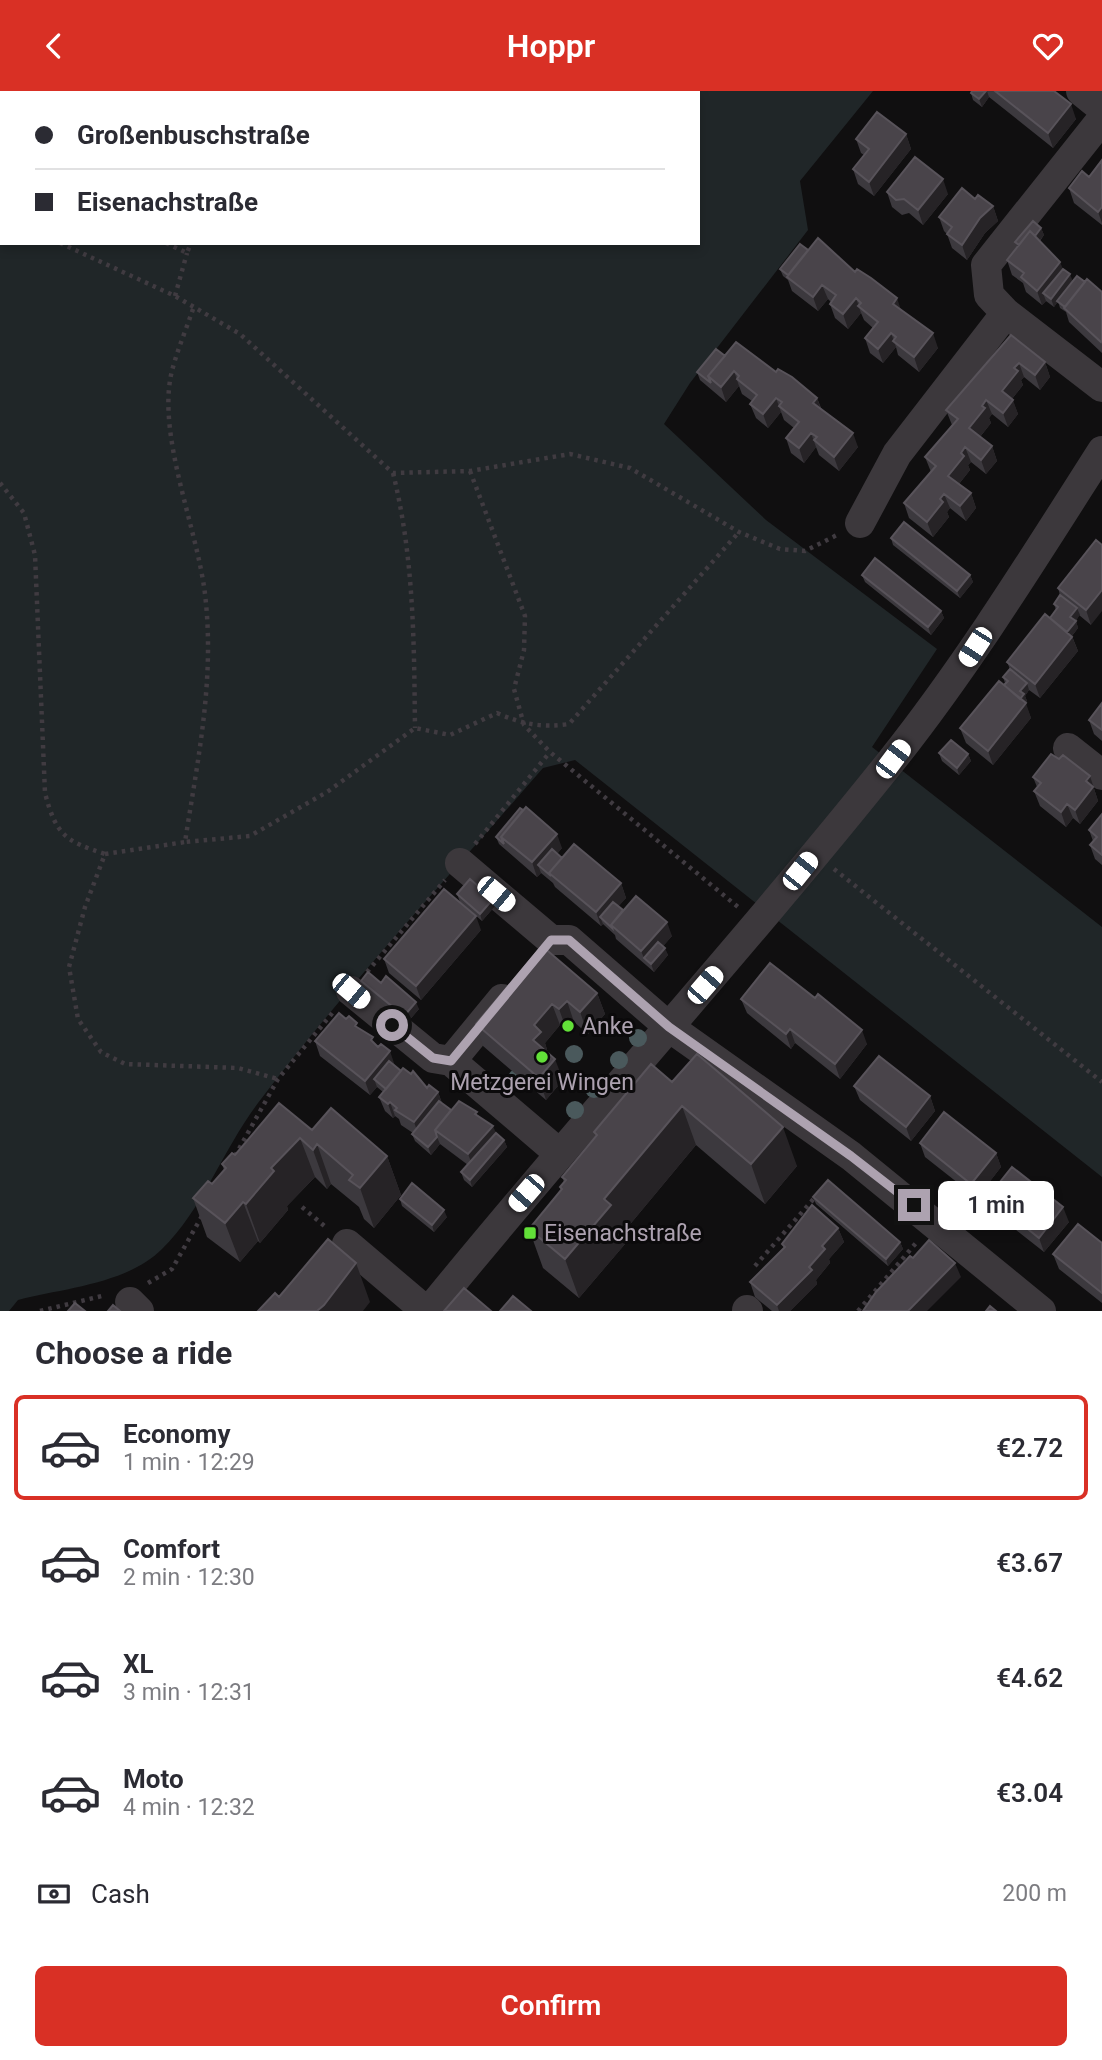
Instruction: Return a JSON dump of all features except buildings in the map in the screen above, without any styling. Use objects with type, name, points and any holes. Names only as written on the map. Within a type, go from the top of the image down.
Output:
[{"type":"street","points":[[1081,91],[1102,109]]},
{"type":"street","points":[[1102,119],[986,265],[989,295],[1006,313],[1102,387]]},
{"type":"street","points":[[860,523],[897,454],[1006,313]]},
{"type":"street","points":[[346,1244],[427,1311],[758,923],[893,759],[962,667],[1102,451]]},
{"type":"street","points":[[1068,748],[1102,775]]},
{"type":"street","points":[[460,863],[534,960]]},
{"type":"street","points":[[451,1061],[534,960],[569,940],[669,1027],[851,1156],[1041,1311]]},
{"type":"street","points":[[351,991],[433,1058],[451,1061],[560,1154]]},
{"type":"path","points":[[64,245],[175,296],[193,309],[240,334],[393,473],[406,531],[414,601],[415,728]]},
{"type":"path","points":[[170,245],[187,253]]},
{"type":"path","points":[[175,296],[190,245]]},
{"type":"path","points":[[184,842],[209,687],[205,594],[191,518],[170,436],[171,376],[193,309]]},
{"type":"path","points":[[393,473],[470,471],[570,454],[630,468],[739,532],[780,549],[805,551],[860,523]]},
{"type":"path","points":[[470,471],[526,616],[524,650],[514,689],[524,725],[550,752],[758,923]]},
{"type":"path","points":[[0,483],[24,513],[35,555],[45,793],[52,819],[71,843],[105,854],[184,842],[250,837],[327,792],[415,728],[450,735],[497,713],[524,725],[547,727],[569,724],[739,532]]},
{"type":"path","points":[[231,1164],[278,1079],[550,752]]},
{"type":"path","points":[[105,854],[85,907],[69,967],[78,1019],[101,1052],[125,1064],[237,1068],[278,1079]]},
{"type":"path","points":[[814,854],[1102,1082]]},
{"type":"path","points":[[755,1266],[825,1186]]},
{"type":"path","points":[[302,1207],[346,1244]]},
{"type":"path","points":[[40,1311],[133,1298],[172,1269],[204,1213]]},
{"type":"path","points":[[858,1311],[934,1222]]},
{"type":"shaded area","points":[[700,91],[873,91],[800,181],[808,230],[690,383],[664,424],[766,520],[937,649],[872,747],[1102,927],[1102,1177],[575,760],[543,768],[362,975],[258,1103],[189,1216],[162,1249],[131,1270],[94,1283],[18,1300],[9,1311],[0,1311],[0,245],[700,245]]},
{"type":"place","name":"Anke","points":[[568,1026]]},
{"type":"place","name":"Metzgerei Wingen","points":[[542,1057]]},
{"type":"place","name":"Eisenachstraße","points":[[530,1233]]},
{"type":"route","points":[[392,1025],[433,1058],[451,1061],[551,940],[569,940],[669,1027],[851,1156],[914,1205]]}]
